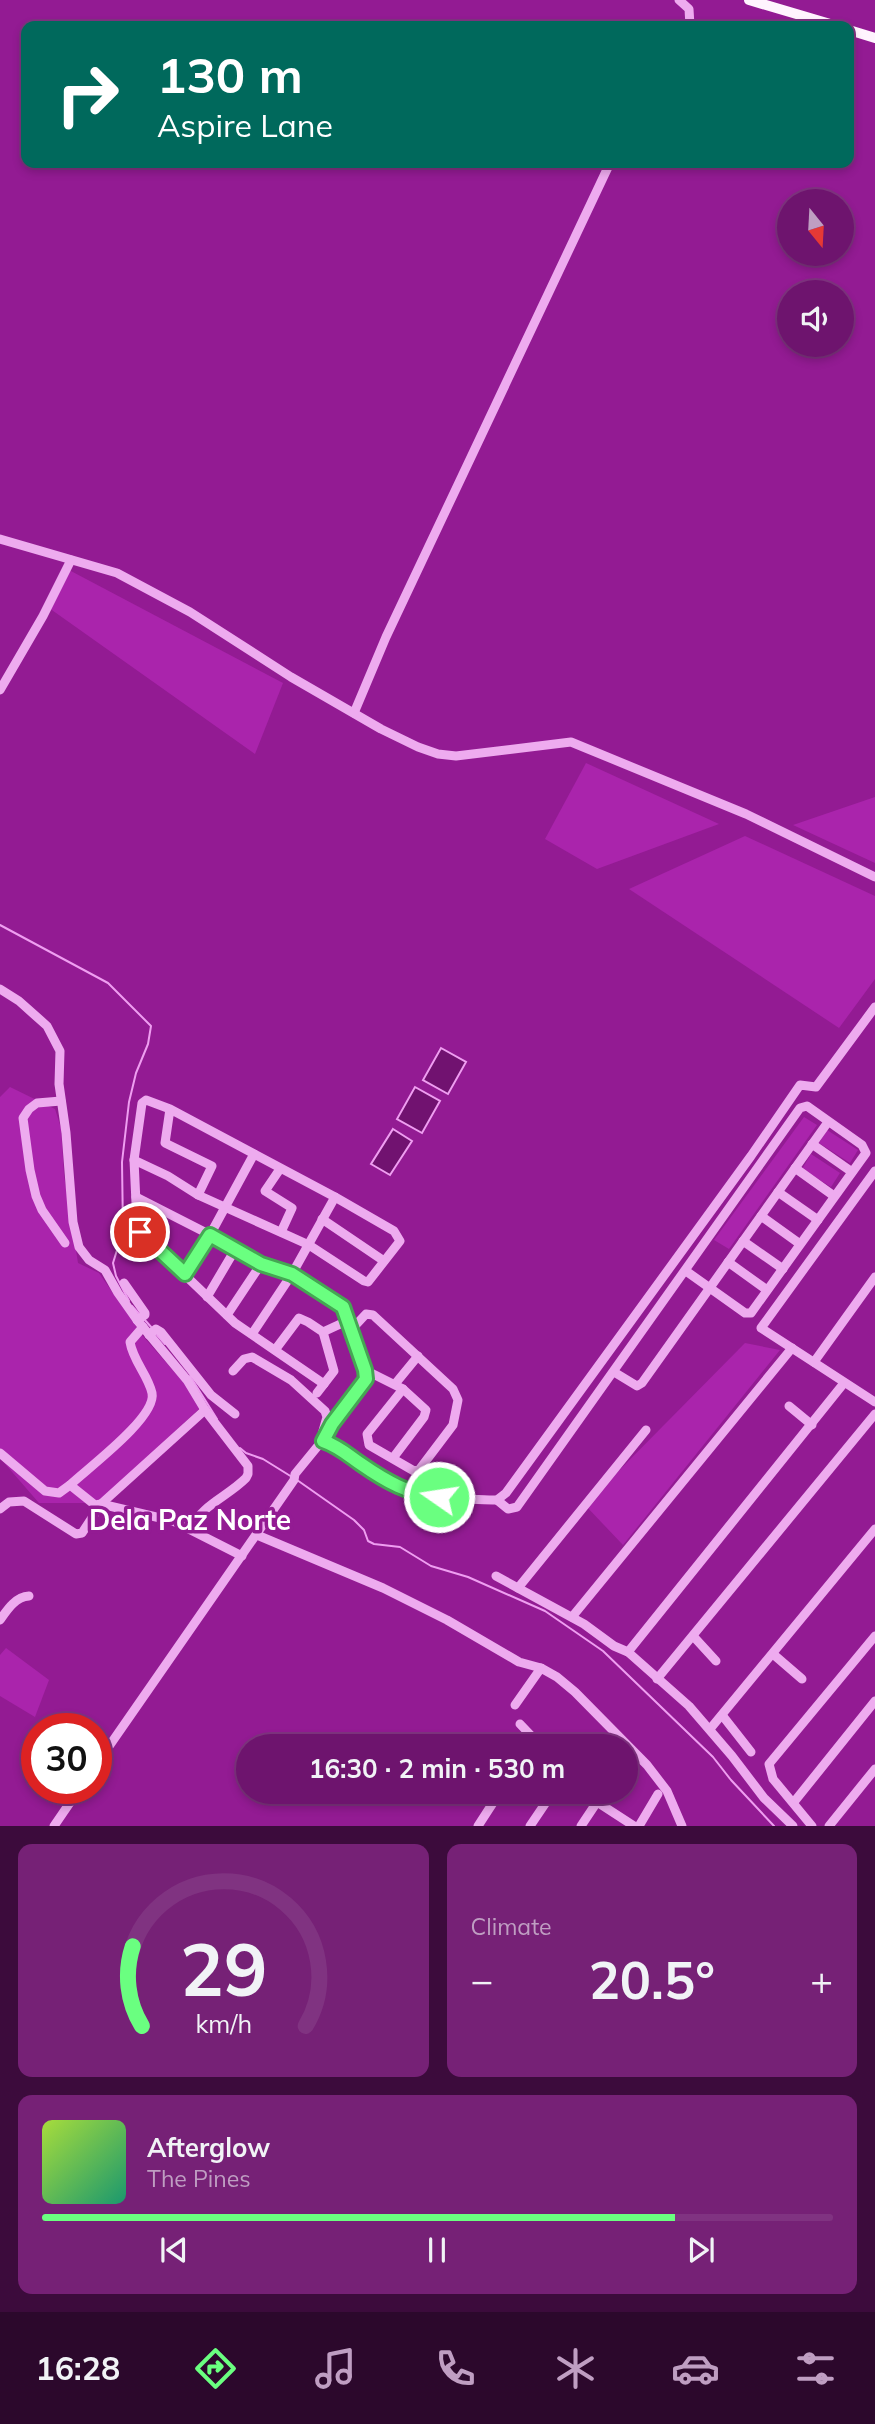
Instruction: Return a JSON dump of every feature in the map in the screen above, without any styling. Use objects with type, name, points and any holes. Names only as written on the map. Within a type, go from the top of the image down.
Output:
[{"type":"main road","points":[[749,0],[820,21]]},
{"type":"main road","points":[[854,32],[875,38]]},
{"type":"street","points":[[679,0],[689,9],[690,21]]},
{"type":"street","points":[[354,713],[387,637],[608,168]]},
{"type":"street","points":[[0,539],[117,573],[190,612],[291,677],[418,747],[438,754],[456,756],[560,742],[582,746],[746,814],[875,877]]},
{"type":"street","points":[[0,690],[43,616],[71,560]]},
{"type":"street","points":[[0,989],[31,1010],[47,1026],[61,1056],[59,1084],[76,1238],[84,1256],[105,1270],[127,1297],[187,1380],[205,1410],[248,1466],[248,1474],[243,1482],[205,1508],[191,1529]]},
{"type":"street","points":[[497,1500],[506,1493],[800,1085],[816,1087],[819,1084],[875,1007]]},
{"type":"street","points":[[134,1160],[224,1208],[309,1245],[364,1281],[368,1282],[400,1241],[398,1235],[335,1197],[170,1109],[146,1100],[142,1103],[134,1160],[137,1224],[140,1232],[235,1323],[324,1384]]},
{"type":"street","points":[[61,1101],[37,1103],[23,1118],[36,1196],[42,1210],[65,1243]]},
{"type":"street","points":[[233,1371],[244,1359],[252,1357],[291,1380],[325,1410],[327,1417],[324,1438],[402,1488],[424,1496],[497,1500],[508,1509],[517,1507],[800,1108],[807,1105],[862,1145],[866,1153],[751,1313],[747,1313],[686,1271]]},
{"type":"street","points":[[170,1109],[165,1143],[212,1166],[198,1195]]},
{"type":"street","points":[[614,1372],[637,1386],[642,1383],[828,1122]]},
{"type":"street","points":[[812,1144],[852,1172]]},
{"type":"street","points":[[185,1274],[210,1235],[254,1154]]},
{"type":"street","points":[[795,1168],[834,1196]]},
{"type":"street","points":[[280,1169],[265,1191],[292,1208],[281,1232]]},
{"type":"street","points":[[875,1171],[761,1328],[875,1402]]},
{"type":"street","points":[[778,1192],[818,1220]]},
{"type":"street","points":[[112,1742],[332,1424],[364,1384],[365,1370],[343,1307],[292,1274],[261,1264],[236,1248],[136,1197]]},
{"type":"street","points":[[251,1334],[292,1274],[335,1197]]},
{"type":"street","points":[[761,1216],[800,1244]]},
{"type":"street","points":[[322,1219],[384,1261]]},
{"type":"street","points":[[743,1241],[783,1269]]},
{"type":"street","points":[[207,1297],[236,1248]]},
{"type":"street","points":[[728,1262],[767,1290]]},
{"type":"street","points":[[227,1315],[261,1264]]},
{"type":"street","points":[[814,1362],[875,1277]]},
{"type":"street","points":[[124,1283],[127,1297]]},
{"type":"street","points":[[323,1332],[350,1324],[366,1314],[373,1315],[418,1356],[453,1390],[458,1400],[453,1425],[419,1470],[414,1471],[366,1440],[367,1434],[418,1356]]},
{"type":"street","points":[[275,1350],[299,1318],[323,1332],[334,1371],[317,1393]]},
{"type":"street","points":[[146,1326],[161,1332],[211,1395],[235,1414]]},
{"type":"street","points":[[0,1453],[45,1491],[59,1493],[70,1485],[141,1420],[151,1406],[151,1389],[131,1350],[130,1342],[146,1326]]},
{"type":"street","points":[[572,1617],[792,1348]]},
{"type":"street","points":[[365,1370],[399,1387],[426,1410],[424,1417],[393,1458]]},
{"type":"street","points":[[628,1652],[844,1383]]},
{"type":"street","points":[[789,1406],[812,1425]]},
{"type":"street","points":[[0,1509],[9,1502],[24,1501],[76,1534],[82,1533],[101,1504],[205,1410]]},
{"type":"street","points":[[657,1679],[875,1414]]},
{"type":"street","points":[[518,1588],[646,1430]]},
{"type":"street","points":[[70,1485],[94,1505],[101,1504],[173,1521],[242,1556]]},
{"type":"street","points":[[710,1729],[875,1529]]},
{"type":"street","points":[[257,1535],[383,1588],[447,1620],[519,1662],[541,1668],[575,1692],[647,1765],[667,1791],[682,1825]]},
{"type":"street","points":[[496,1576],[572,1617],[614,1646],[628,1652],[689,1706],[757,1790],[792,1824],[801,1811]]},
{"type":"street","points":[[0,1620],[10,1606],[22,1597],[29,1596]]},
{"type":"street","points":[[812,1825],[773,1779],[769,1764],[875,1636]]},
{"type":"street","points":[[694,1637],[716,1661]]},
{"type":"street","points":[[773,1654],[802,1679]]},
{"type":"street","points":[[516,1705],[541,1668]]},
{"type":"street","points":[[794,1802],[875,1702]]},
{"type":"street","points":[[722,1715],[751,1752]]},
{"type":"street","points":[[520,1724],[528,1734]]},
{"type":"street","points":[[829,1825],[875,1769]]},
{"type":"street","points":[[600,1804],[637,1825],[658,1794]]},
{"type":"street","points":[[54,1825],[69,1804]]},
{"type":"street","points":[[478,1825],[492,1804]]},
{"type":"street","points":[[530,1825],[545,1804]]},
{"type":"street","points":[[581,1825],[596,1804]]},
{"type":"shaded area","points":[[69,570],[283,683],[255,754],[49,608]]},
{"type":"shaded area","points":[[586,763],[719,824],[597,869],[545,839]]},
{"type":"shaded area","points":[[875,797],[875,863],[793,825]]},
{"type":"shaded area","points":[[745,836],[875,896],[875,979],[839,1028],[629,889]]},
{"type":"shaded area","points":[[441,1048],[466,1062],[448,1094],[423,1080]]},
{"type":"shaded area","points":[[10,1087],[55,1109],[61,1128],[64,1175],[78,1263],[99,1273],[142,1335],[184,1383],[199,1409],[98,1503],[39,1503],[0,1458],[0,1097]]},
{"type":"shaded area","points":[[415,1087],[440,1101],[422,1133],[397,1119]]},
{"type":"shaded area","points":[[804,1117],[817,1125],[729,1249],[714,1240]]},
{"type":"shaded area","points":[[393,1129],[412,1141],[390,1175],[371,1164]]},
{"type":"shaded area","points":[[827,1130],[858,1150],[850,1163],[819,1143]]},
{"type":"shaded area","points":[[811,1154],[840,1173],[831,1187],[802,1169]]},
{"type":"shaded area","points":[[745,1343],[780,1350],[623,1545],[585,1505]]},
{"type":"shaded area","points":[[6,1648],[49,1680],[37,1713],[28,1713],[0,1696],[0,1655]]},
{"type":"waterway","points":[[0,925],[108,983],[151,1026],[148,1044],[136,1073],[129,1102],[122,1162],[123,1231],[113,1263],[116,1276],[129,1301]]},
{"type":"waterway","points":[[132,1306],[140,1315]]},
{"type":"waterway","points":[[144,1319],[152,1328]]},
{"type":"waterway","points":[[157,1335],[165,1344]]},
{"type":"waterway","points":[[190,1376],[217,1419]]},
{"type":"waterway","points":[[240,1448],[292,1477]]},
{"type":"waterway","points":[[297,1480],[354,1520],[364,1530],[368,1541],[400,1547],[431,1566],[468,1577],[545,1611],[603,1651],[713,1757],[774,1826]]},
{"type":"district","name":"Dela Paz Norte","points":[[190,1520]]},
{"type":"route","points":[[140,1232],[185,1274],[210,1235],[261,1264],[292,1274],[343,1307],[366,1379],[332,1424],[323,1441],[340,1448],[402,1488],[424,1496],[439,1497]]}]
